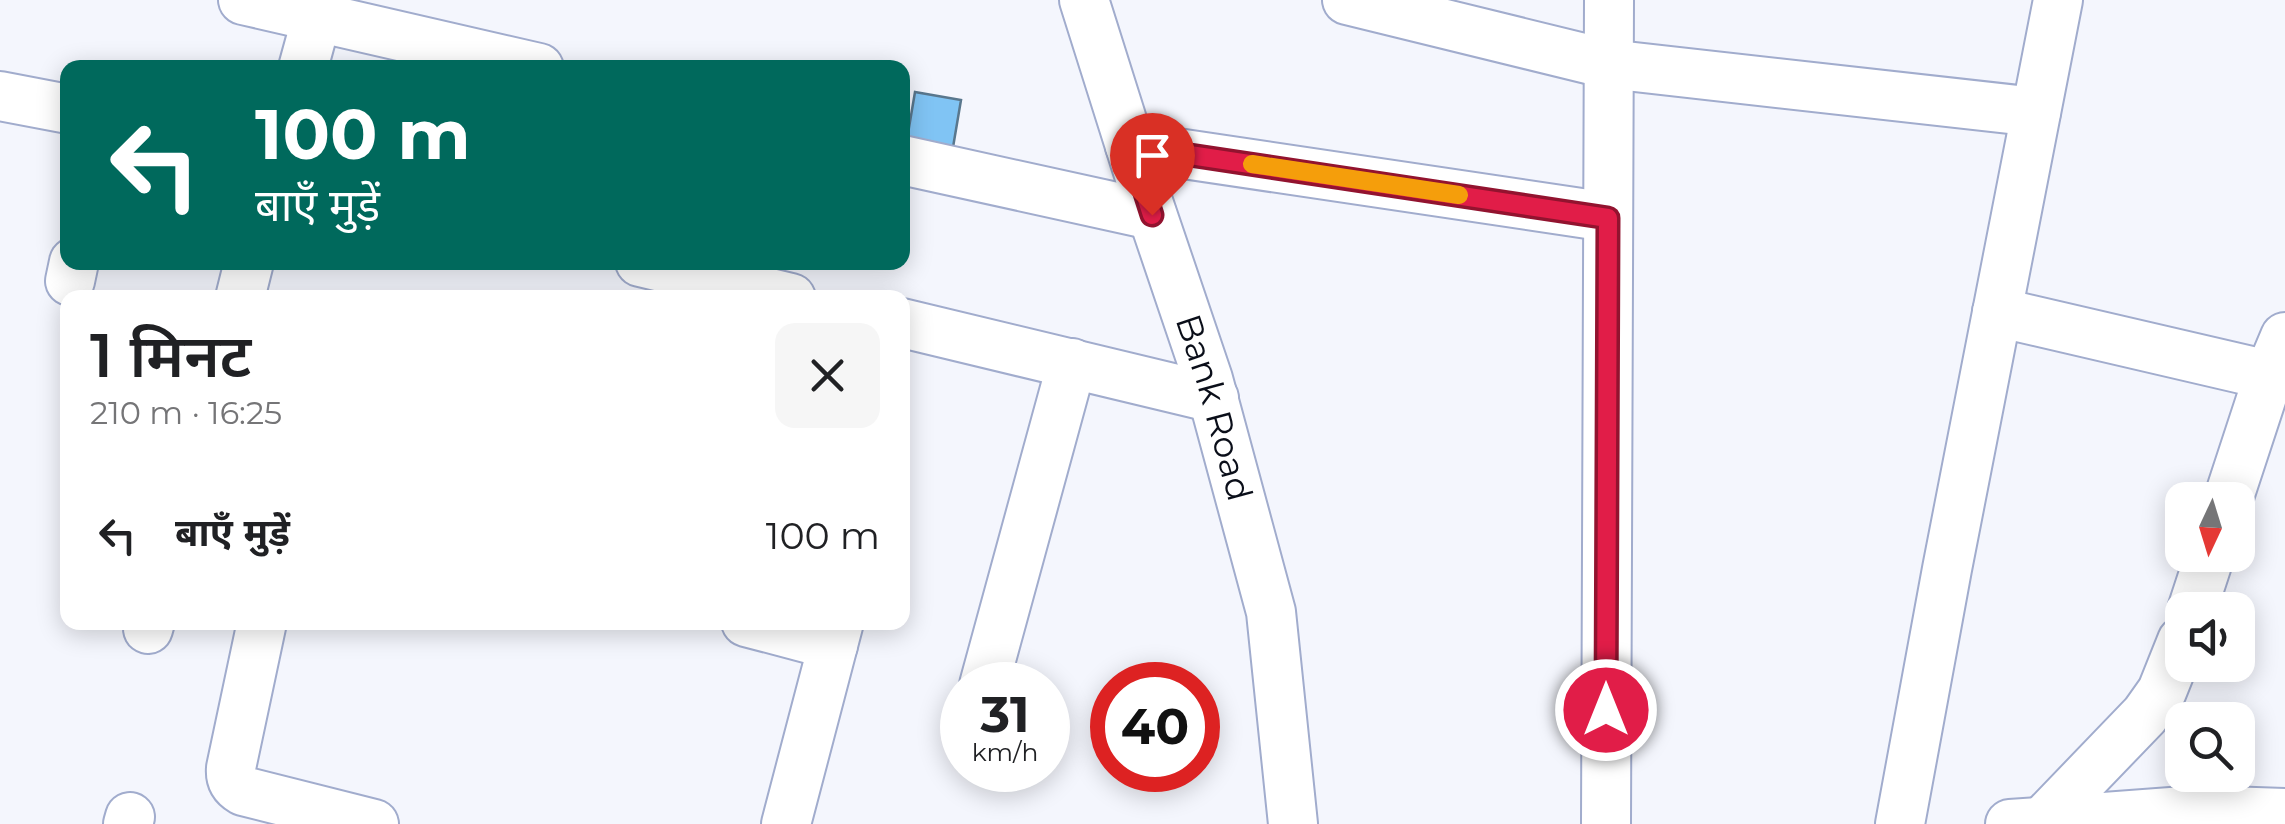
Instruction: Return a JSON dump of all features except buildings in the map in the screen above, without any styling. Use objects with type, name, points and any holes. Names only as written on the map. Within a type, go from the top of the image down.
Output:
[{"type":"street","name":"Bank Road","points":[[1084,0],[1214,398],[1271,612],[1293,824]]},
{"type":"street","points":[[1347,0],[1608,64],[2036,112]]},
{"type":"street","points":[[1606,824],[1609,0]]},
{"type":"street","points":[[1900,824],[2058,0]]},
{"type":"street","points":[[252,1],[504,60]]},
{"type":"street","points":[[306,60],[317,17]]},
{"type":"street","points":[[0,96],[60,107]]},
{"type":"street","points":[[1130,146],[1608,218]]},
{"type":"street","points":[[910,162],[1152,215]]},
{"type":"street","points":[[674,270],[757,290]]},
{"type":"street","points":[[1997,312],[2280,364],[2235,482]]},
{"type":"street","points":[[910,326],[1214,398]]},
{"type":"street","points":[[990,662],[1072,363]]},
{"type":"street","points":[[260,630],[231,768],[234,786],[374,824]]},
{"type":"street","points":[[786,824],[836,634],[806,630]]},
{"type":"street","points":[[2026,823],[2144,715],[2166,682]]},
{"type":"street","points":[[2026,823],[2198,810],[2285,813]]},
{"type":"slow traffic","points":[[1252,164],[1459,195]]},
{"type":"route","points":[[1152,215],[1130,146],[1608,218],[1606,710]]}]
